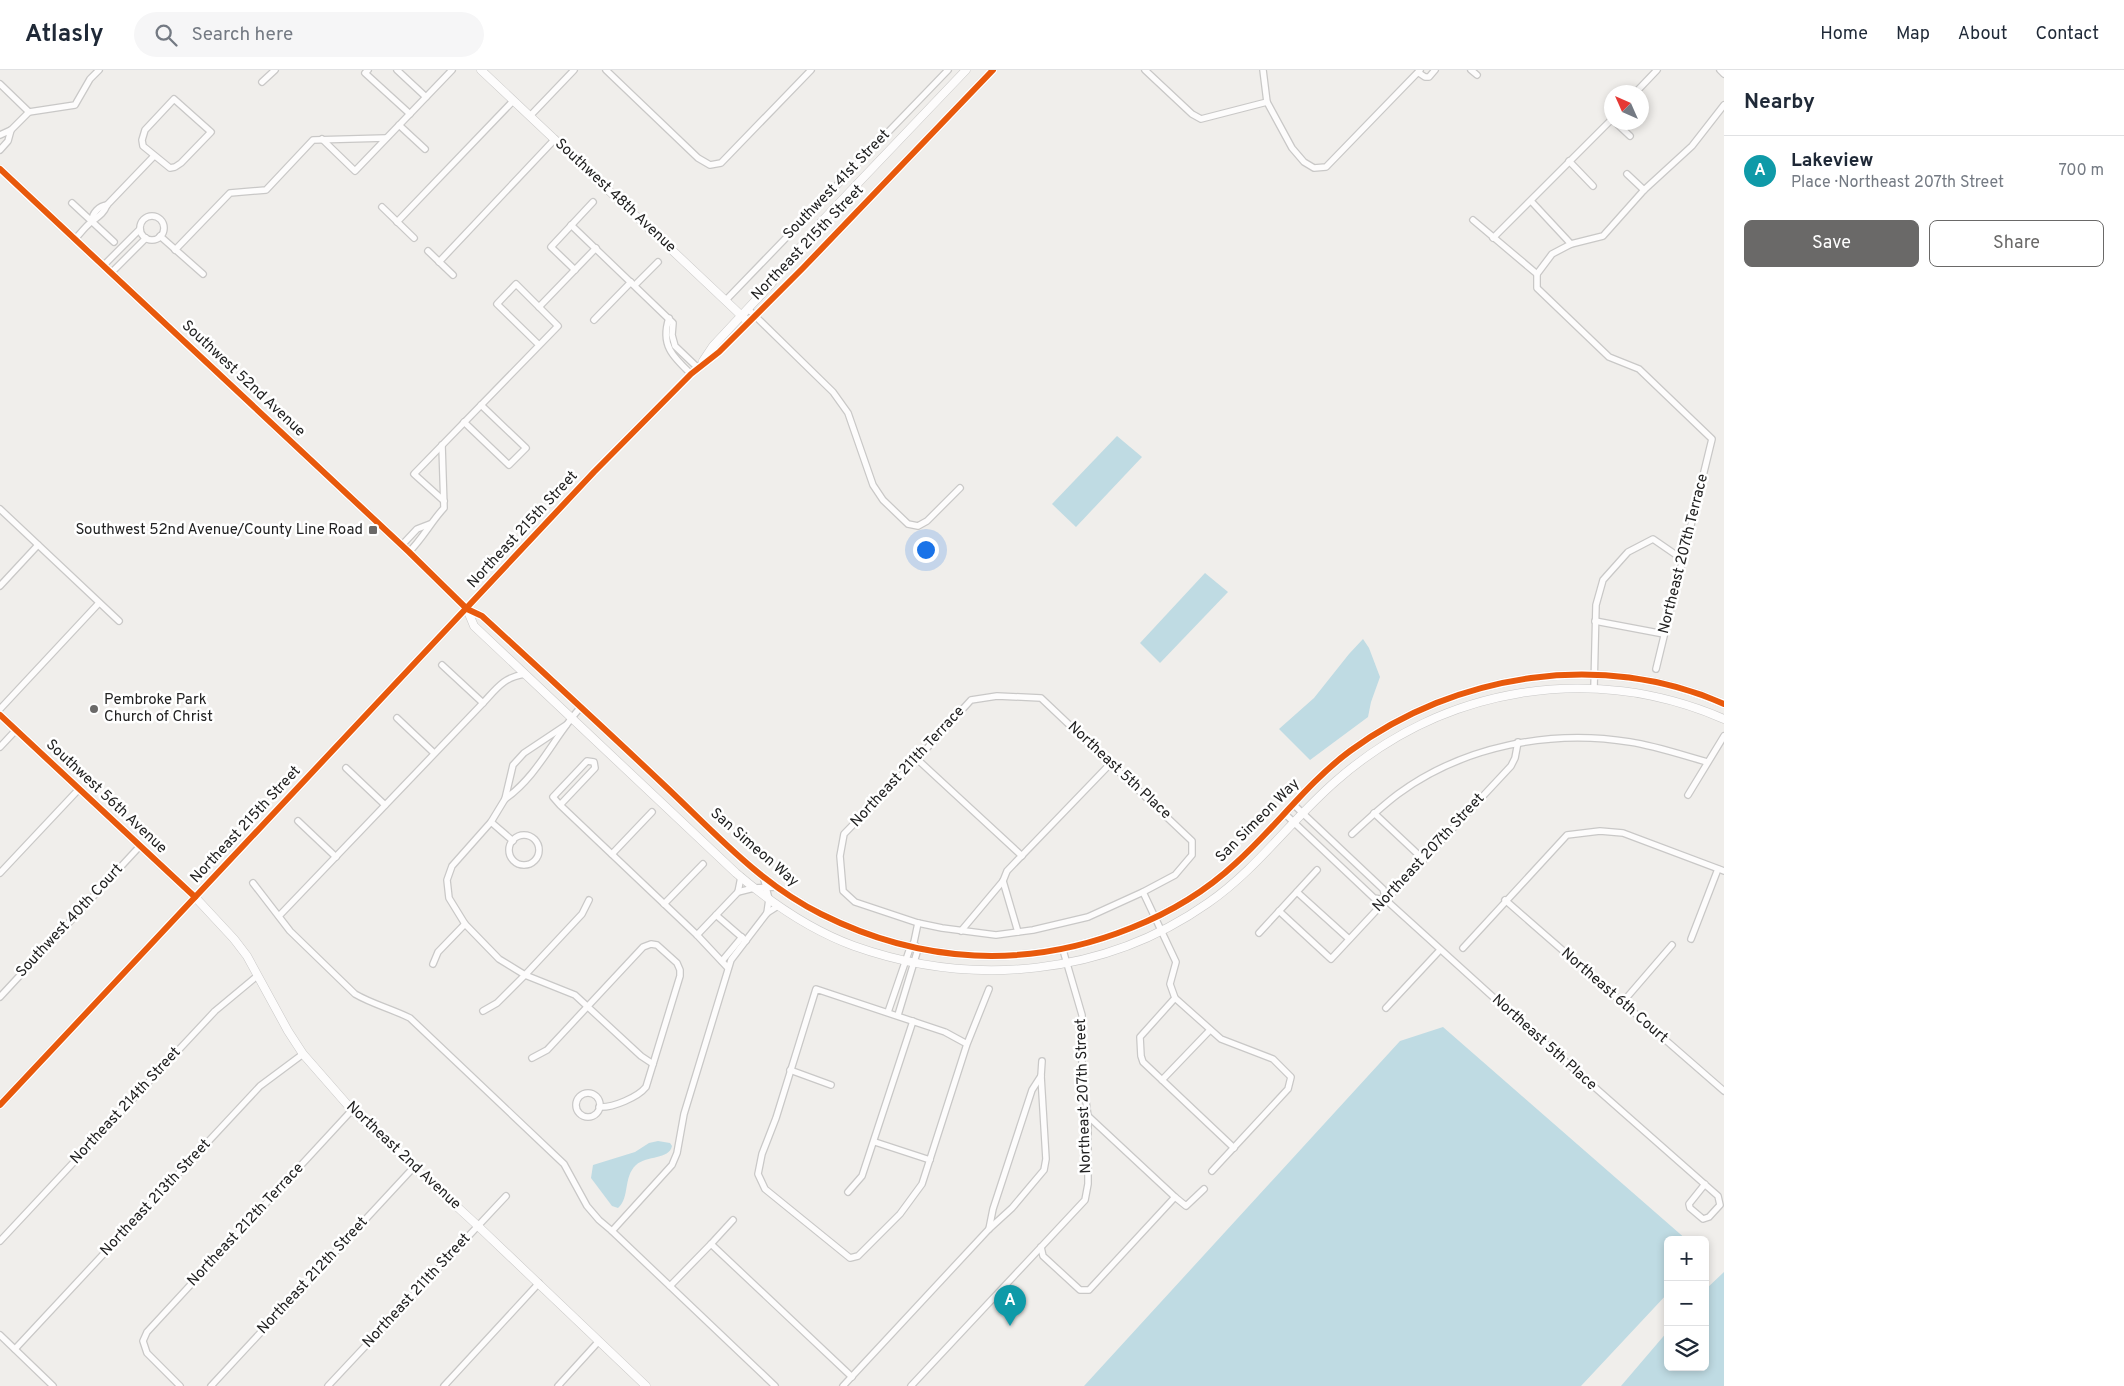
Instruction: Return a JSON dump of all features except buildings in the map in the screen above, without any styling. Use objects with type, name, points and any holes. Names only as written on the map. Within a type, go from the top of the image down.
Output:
[{"type":"street","points":[[0,135],[11,130],[29,112],[75,105],[90,80],[99,70]]},
{"type":"street","points":[[262,82],[275,70]]},
{"type":"street","points":[[368,70],[365,73],[410,114]]},
{"type":"street","points":[[397,70],[426,97]]},
{"type":"street","points":[[322,139],[355,171],[452,70]]},
{"type":"street","name":"Southwest 48th Avenue","points":[[480,70],[748,322]]},
{"type":"street","points":[[530,116],[574,70]]},
{"type":"street","points":[[606,70],[698,158],[710,165],[721,163],[810,70]]},
{"type":"street","name":"Southwest 41st Street","points":[[726,300],[948,70]]},
{"type":"street","name":"Northeast 215th Street","points":[[698,368],[713,346],[770,285],[820,223],[966,70]]},
{"type":"street","name":"Northeast 215th Street","points":[[0,1105],[594,472],[690,374],[719,352],[803,268],[993,70]]},
{"type":"street","points":[[1145,70],[1192,114],[1201,119],[1267,102]]},
{"type":"street","points":[[1262,70],[1267,102],[1292,148],[1304,162],[1314,168],[1326,167],[1420,71],[1425,77],[1429,77],[1436,70]]},
{"type":"street","points":[[1471,70],[1477,76]]},
{"type":"street","points":[[1643,85],[1657,70]]},
{"type":"street","points":[[1720,70],[1724,74]]},
{"type":"street","points":[[0,84],[29,112]]},
{"type":"street","points":[[174,99],[211,132],[175,168],[165,166],[154,156],[143,146],[142,135],[174,99]]},
{"type":"street","points":[[397,222],[513,101]]},
{"type":"street","points":[[1472,220],[1537,274],[1552,254],[1571,244],[1603,236],[1644,190],[1692,146],[1724,105]]},
{"type":"street","points":[[400,125],[425,149]]},
{"type":"street","points":[[1493,238],[1604,126]]},
{"type":"street","points":[[0,150],[8,141],[11,130]]},
{"type":"street","points":[[1624,130],[1630,136]]},
{"type":"street","points":[[175,250],[230,193],[266,190],[314,140],[386,138]]},
{"type":"street","points":[[439,262],[555,139]]},
{"type":"street","points":[[876,145],[885,154]]},
{"type":"street","points":[[75,239],[92,221],[92,216],[102,206],[107,205],[154,156]]},
{"type":"street","points":[[1569,162],[1592,186]]},
{"type":"street","name":"Southwest 52nd Avenue","points":[[0,169],[402,545],[467,609]]},
{"type":"street","points":[[1627,174],[1644,190]]},
{"type":"street","points":[[1531,201],[1571,244]]},
{"type":"street","points":[[575,270],[550,247],[593,202]]},
{"type":"street","points":[[72,203],[114,242]]},
{"type":"street","points":[[382,207],[414,238]]},
{"type":"street","points":[[104,266],[140,229],[142,221],[146,217],[150,215],[158,217],[164,227],[160,236],[155,240],[146,238],[140,229]]},
{"type":"street","points":[[571,225],[669,318],[673,323],[672,338],[675,346],[698,368]]},
{"type":"street","points":[[160,236],[203,274]]},
{"type":"street","points":[[112,273],[146,238]]},
{"type":"street","points":[[539,307],[596,248]]},
{"type":"street","points":[[428,251],[453,275]]},
{"type":"street","points":[[594,320],[658,262]]},
{"type":"street","name":"Northeast 207th Terrace","points":[[1537,274],[1537,288],[1610,357],[1639,369],[1712,440],[1656,669]]},
{"type":"street","points":[[444,501],[414,474],[464,422],[540,345],[558,326],[516,284],[497,304],[540,345]]},
{"type":"street","points":[[748,309],[833,392],[848,413],[873,485],[883,500],[908,524],[918,526],[922,524],[960,488]]},
{"type":"street","points":[[669,318],[665,334],[670,352],[690,374]]},
{"type":"street","points":[[464,422],[509,465],[526,448],[481,405]]},
{"type":"street","points":[[409,552],[424,536],[430,524],[444,508],[442,445]]},
{"type":"street","points":[[0,509],[119,621]]},
{"type":"street","points":[[402,545],[417,529],[430,524]]},
{"type":"street","points":[[1594,688],[1596,605],[1603,580],[1628,552],[1653,539],[1668,547],[1682,559]]},
{"type":"street","points":[[0,586],[38,545]]},
{"type":"street","points":[[0,709],[99,603]]},
{"type":"street","name":"San Simeon Way","points":[[467,609],[474,626],[741,877],[778,906],[821,931],[852,945],[905,961],[947,968],[998,971],[1036,969],[1067,963],[1127,946],[1162,931],[1208,904],[1238,880],[1356,764],[1378,749],[1437,718],[1468,706],[1518,693],[1554,689],[1594,688],[1653,696],[1692,706],[1724,719]]},
{"type":"street","name":"San Simeon Way","points":[[467,609],[482,616],[762,876],[795,900],[863,934],[949,954],[989,957],[1024,956],[1063,950],[1105,938],[1156,918],[1189,899],[1235,864],[1322,774],[1350,751],[1384,728],[1416,711],[1460,693],[1514,680],[1594,674],[1659,683],[1724,704]]},
{"type":"street","points":[[1595,621],[1664,634]]},
{"type":"street","points":[[442,665],[483,703]]},
{"type":"street","points":[[279,916],[483,703],[510,677],[525,674]]},
{"type":"street","name":"Northeast 5th Place","points":[[844,834],[840,856],[843,890],[855,902],[918,923],[996,935],[1088,917],[1175,875],[1192,855],[1192,841],[1041,698],[998,696],[970,700]]},
{"type":"street","name":"Northeast 211th Terrace","points":[[844,834],[917,759],[970,700]]},
{"type":"street","points":[[582,708],[566,725],[524,753],[514,765],[505,799],[492,822],[452,866],[448,880],[449,898],[465,924],[499,959],[525,974],[575,995],[640,1056],[653,1064]]},
{"type":"street","name":"Southwest 56th Avenue","points":[[0,715],[195,897]]},
{"type":"street","points":[[397,718],[434,754]]},
{"type":"street","points":[[505,799],[539,765],[564,732],[566,725]]},
{"type":"street","points":[[0,747],[16,730]]},
{"type":"street","points":[[1688,795],[1724,736]]},
{"type":"street","points":[[1352,834],[1399,793],[1455,762],[1518,742],[1566,738],[1630,742],[1707,762]]},
{"type":"street","name":"Northeast 207th Street","points":[[1279,911],[1331,959],[1511,766],[1516,758],[1518,742]]},
{"type":"street","points":[[917,759],[1022,856]]},
{"type":"street","points":[[560,805],[595,768],[594,762],[587,761],[553,797],[560,805],[697,935],[728,968]]},
{"type":"street","points":[[961,931],[1003,881],[1007,871],[1111,763]]},
{"type":"street","points":[[346,768],[384,805]]},
{"type":"street","points":[[0,873],[78,788]]},
{"type":"street","name":"Northeast 5th Place","points":[[1293,804],[1383,889],[1386,900],[1440,950],[1705,1184],[1718,1196],[1720,1205],[1709,1217],[1702,1219],[1690,1208],[1689,1204],[1705,1184]]},
{"type":"street","points":[[612,854],[652,812]]},
{"type":"street","name":"Northeast 5th Place","points":[[1284,813],[1374,898],[1386,900]]},
{"type":"street","points":[[1374,813],[1423,860]]},
{"type":"street","points":[[298,822],[336,857]]},
{"type":"street","points":[[492,822],[513,840]]},
{"type":"street","points":[[1463,948],[1505,900],[1567,835],[1600,832],[1623,833],[1721,870],[1691,939]]},
{"type":"street","points":[[521,835],[534,838],[539,851],[535,860],[521,864],[513,859],[510,850],[513,840],[521,835]]},
{"type":"street","name":"Southwest 40th Court","points":[[0,997],[140,846]]},
{"type":"street","points":[[664,904],[703,864]]},
{"type":"street","points":[[1259,933],[1317,870]]},
{"type":"street","points":[[762,876],[769,899],[767,913]]},
{"type":"street","points":[[738,892],[741,877]]},
{"type":"street","points":[[1003,881],[1018,932]]},
{"type":"street","points":[[253,883],[290,931],[355,994],[365,1000],[392,1008],[410,1018],[564,1164],[587,1206],[599,1220],[775,1386]]},
{"type":"street","points":[[697,935],[738,892],[754,888],[777,887]]},
{"type":"street","points":[[1143,892],[1176,962],[1170,984],[1175,998],[1221,1039],[1273,1059],[1291,1077],[1288,1089],[1212,1171]]},
{"type":"street","points":[[1297,892],[1349,940]]},
{"type":"street","name":"Northeast 2nd Avenue","points":[[195,897],[234,938],[248,956],[257,976],[303,1054],[352,1110],[539,1283],[646,1386]]},
{"type":"street","points":[[483,1011],[497,1003],[525,974],[582,914],[589,900]]},
{"type":"street","name":"Northeast 6th Court","points":[[1505,900],[1724,1091]]},
{"type":"street","points":[[722,961],[767,913],[778,906]]},
{"type":"street","points":[[716,915],[744,939]]},
{"type":"street","points":[[898,1016],[914,962],[914,946],[918,923]]},
{"type":"street","points":[[433,964],[438,952],[465,924]]},
{"type":"street","points":[[612,1231],[672,1165],[677,1153],[684,1114],[728,968],[744,939]]},
{"type":"street","points":[[532,1058],[547,1050],[644,947],[651,944],[657,945],[676,963],[680,970],[653,1064],[642,1091],[605,1107],[600,1106]]},
{"type":"street","points":[[1622,1003],[1672,945]]},
{"type":"street","points":[[888,1012],[905,961],[914,946]]},
{"type":"street","name":"Northeast 207th Street","points":[[911,1386],[1085,1200],[1088,1184],[1088,1116],[1082,1073],[1082,1015],[1063,950]]},
{"type":"street","points":[[1386,1008],[1440,950]]},
{"type":"street","name":"Northeast 214th Street","points":[[0,1241],[215,1011],[257,976]]},
{"type":"street","points":[[967,1044],[945,1032],[816,989],[762,1154],[758,1174],[766,1189],[850,1258],[858,1256],[900,1214],[922,1184],[967,1044],[989,989]]},
{"type":"street","points":[[1175,998],[1140,1037],[1143,1062],[1234,1148]]},
{"type":"street","points":[[848,1192],[862,1176],[875,1142],[913,1021]]},
{"type":"street","points":[[1162,1080],[1210,1030]]},
{"type":"street","name":"Northeast 213th Street","points":[[15,1349],[260,1086],[303,1054]]},
{"type":"street","points":[[844,1386],[989,1229],[1012,1208],[1044,1170],[1046,1159],[1041,1076],[1042,1061]]},
{"type":"street","points":[[790,1070],[831,1085]]},
{"type":"street","points":[[989,1229],[993,1209],[1032,1090],[1041,1076]]},
{"type":"street","points":[[589,1093],[596,1096],[600,1106],[596,1113],[585,1116],[578,1111],[576,1104],[579,1097],[589,1093]]},
{"type":"street","name":"Northeast 212th Terrace","points":[[180,1386],[147,1353],[143,1341],[154,1325],[352,1110]]},
{"type":"street","points":[[1088,1116],[1186,1206],[1204,1189]]},
{"type":"street","points":[[875,1142],[930,1160]]},
{"type":"street","name":"Northeast 212th Street","points":[[211,1386],[414,1167]]},
{"type":"street","name":"Northeast 211th Street","points":[[328,1386],[506,1196]]},
{"type":"street","points":[[1041,1247],[1043,1256],[1080,1290],[1089,1290],[1175,1196]]},
{"type":"street","points":[[670,1286],[733,1220]]},
{"type":"street","points":[[711,1244],[852,1377]]},
{"type":"street","points":[[444,1386],[539,1283]]},
{"type":"street","points":[[0,1335],[53,1386]]},
{"type":"street","points":[[558,1386],[599,1341]]},
{"type":"water","points":[[1117,436],[1142,457],[1076,527],[1052,504]]},
{"type":"water","points":[[1205,573],[1228,592],[1160,663],[1140,643]]},
{"type":"water","points":[[1363,639],[1369,648],[1380,677],[1368,717],[1310,760],[1279,729],[1314,698]]},
{"type":"water","points":[[1443,1027],[1682,1236],[1664,1236],[1664,1297],[1581,1386],[1084,1386],[1400,1041]]},
{"type":"water","points":[[658,1141],[670,1143],[672,1146],[670,1150],[662,1156],[636,1165],[629,1175],[622,1204],[618,1208],[612,1206],[591,1178],[593,1165],[635,1152],[649,1143]]},
{"type":"water","points":[[1724,1272],[1724,1386],[1621,1386],[1664,1336],[1664,1371],[1709,1371],[1709,1286]]},
{"type":"cycle path","points":[[0,1105],[594,472],[691,374],[719,352],[803,268],[993,70]]},
{"type":"cycle path","points":[[0,169],[409,552],[467,609],[482,616],[619,742],[738,856],[799,902],[859,931],[897,943],[974,956],[1014,955],[1053,951],[1092,942],[1145,922],[1186,900],[1224,873],[1251,849],[1320,777],[1350,751],[1391,724],[1436,703],[1483,688],[1531,678],[1580,675],[1629,678],[1677,687],[1724,704]]},
{"type":"cycle path","points":[[0,715],[195,897]]},
{"type":"place","name":"Southwest 52nd Avenue/County Line Road","points":[[373,530]]},
{"type":"place","name":"Pembroke Park Church of Christ","points":[[94,709]]},
{"type":"place","name":"Lakeview","points":[[1010,1326]]}]
